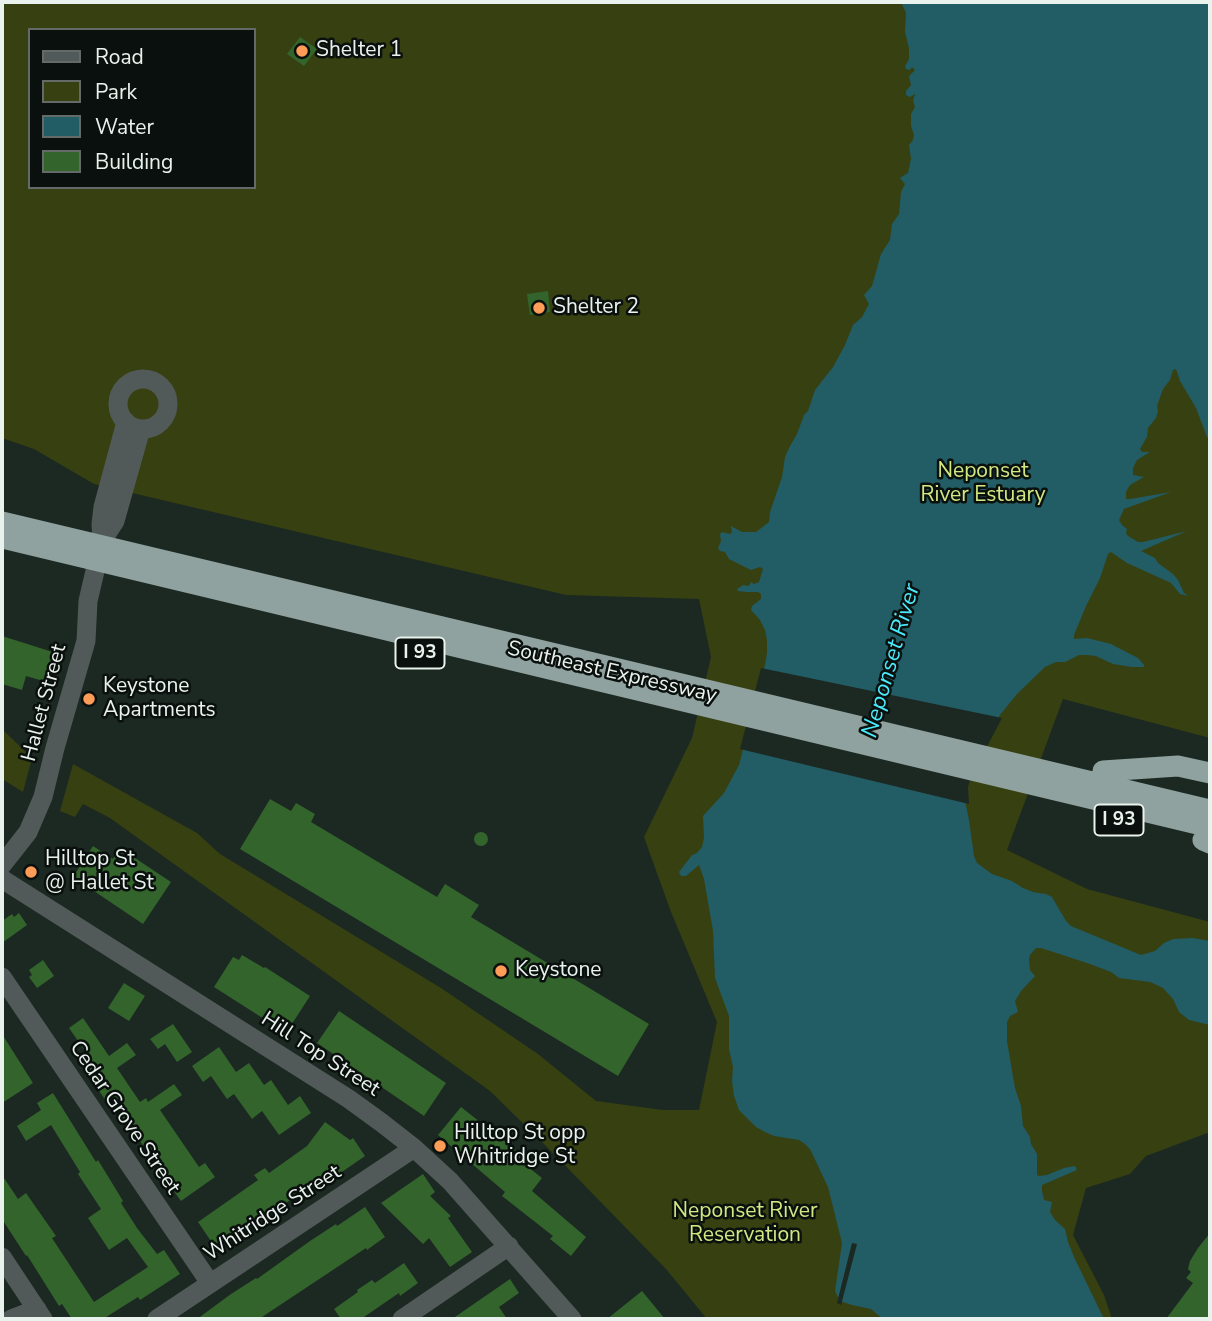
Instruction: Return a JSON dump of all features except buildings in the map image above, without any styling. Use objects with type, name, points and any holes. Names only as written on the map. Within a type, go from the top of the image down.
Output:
[{"type":"highway","name":"Southeast Expressway","points":[[2,508],[66,546],[1035,778],[1209,838]]},
{"type":"highway","name":"I 93","points":[[2,522],[66,546]]},
{"type":"highway","name":"I 93","points":[[2,538],[66,546]]},
{"type":"highway","name":"Southeast Expressway","points":[[2,553],[66,546],[1035,778],[1103,771],[1210,796]]},
{"type":"highway","points":[[1103,771],[1178,766],[1210,773]]},
{"type":"highway","name":"I 93","points":[[1035,778],[1210,810]]},
{"type":"street","name":"Hallet Street","points":[[2,865],[29,832],[41,805],[86,641],[88,601],[102,541],[103,507],[133,425]]},
{"type":"street","name":"Hill Top Street","points":[[2,879],[349,1099],[414,1148],[450,1181],[572,1319]]},
{"type":"street","name":"Cedar Grove Street","points":[[2,977],[209,1283]]},
{"type":"street","name":"Whitridge Street","points":[[157,1319],[414,1148]]},
{"type":"street","points":[[402,1319],[509,1246]]},
{"type":"street","points":[[2,1258],[40,1314],[11,1319]]},
{"type":"green space","name":"Neponset River Reservation","points":[[2,2],[1210,2],[1210,738],[1063,699],[1007,850],[1087,889],[1210,922],[1210,1132],[1146,1156],[1130,1174],[1086,1188],[1073,1235],[1104,1295],[1112,1319],[707,1319],[666,1269],[490,1091],[110,818],[83,804],[75,817],[60,811],[73,764],[197,833],[220,854],[441,988],[538,1054],[596,1101],[663,1110],[699,1110],[717,1022],[671,912],[644,837],[692,738],[711,657],[699,599],[566,595],[94,484],[34,449],[2,438]]},
{"type":"green space","points":[[2,729],[32,758],[23,792],[2,779]]},
{"type":"water","name":"Neponset River Estuary","points":[[901,2],[1210,2],[1210,440],[1176,369],[1173,370],[1163,389],[1156,418],[1148,428],[1147,437],[1140,449],[1142,452],[1150,452],[1137,460],[1133,468],[1133,475],[1144,477],[1130,485],[1126,499],[1171,492],[1124,509],[1119,520],[1127,529],[1128,536],[1138,542],[1187,531],[1141,551],[1155,558],[1173,574],[1188,596],[1180,594],[1171,583],[1127,563],[1111,552],[1108,554],[1074,639],[1087,638],[1111,644],[1138,658],[1144,667],[1113,664],[1096,656],[1079,655],[1045,667],[1000,715],[972,767],[964,796],[977,863],[992,874],[1033,892],[1052,897],[1071,926],[1141,955],[1155,951],[1173,939],[1210,941],[1210,1025],[1189,1020],[1179,1012],[1173,999],[1163,988],[1150,982],[1119,978],[1111,972],[1041,948],[1036,948],[1030,955],[1030,970],[1035,976],[1015,1001],[1018,1012],[1010,1016],[1007,1022],[1007,1041],[1015,1088],[1021,1106],[1023,1126],[1037,1154],[1037,1175],[1047,1175],[1075,1166],[1077,1170],[1042,1185],[1042,1191],[1044,1200],[1052,1202],[1050,1212],[1065,1229],[1074,1257],[1104,1319],[883,1319],[871,1309],[840,1301],[835,1291],[842,1243],[828,1187],[805,1144],[799,1140],[765,1132],[739,1110],[732,1081],[729,1016],[715,978],[713,931],[704,879],[699,865],[686,876],[681,876],[679,872],[702,847],[703,816],[724,793],[739,765],[767,653],[765,630],[751,610],[761,599],[761,594],[737,589],[743,585],[749,586],[751,582],[759,582],[763,569],[760,567],[751,570],[729,559],[725,552],[718,548],[720,534],[730,534],[731,526],[742,532],[756,532],[769,522],[785,457],[808,411],[815,390],[833,367],[853,325],[862,317],[869,304],[864,295],[872,286],[881,254],[890,240],[892,224],[899,214],[901,192],[905,184],[900,178],[908,173],[911,159],[909,145],[914,135],[911,114],[915,107],[915,94],[910,97],[906,95],[911,85],[909,76],[915,70],[912,67],[910,70],[906,69],[905,66],[909,59],[909,48],[905,32],[906,13]]},
{"type":"pier","points":[[761,668],[1002,718],[971,777],[968,787],[969,804],[740,749]]},
{"type":"pier","points":[[852,1243],[857,1244],[841,1305],[837,1303]]},
{"type":"place","name":"Shelter 1","points":[[302,51]]},
{"type":"place","name":"Shelter 2","points":[[539,308]]},
{"type":"place","name":"Keystone Apartments","points":[[89,699]]},
{"type":"place","name":"Hilltop St @ Hallet St","points":[[31,872]]},
{"type":"place","name":"Keystone","points":[[501,971]]},
{"type":"place","name":"Hilltop St opp Whitridge St","points":[[440,1146]]},
{"type":"water label","name":"Neponset River","points":[[892,661]]}]
